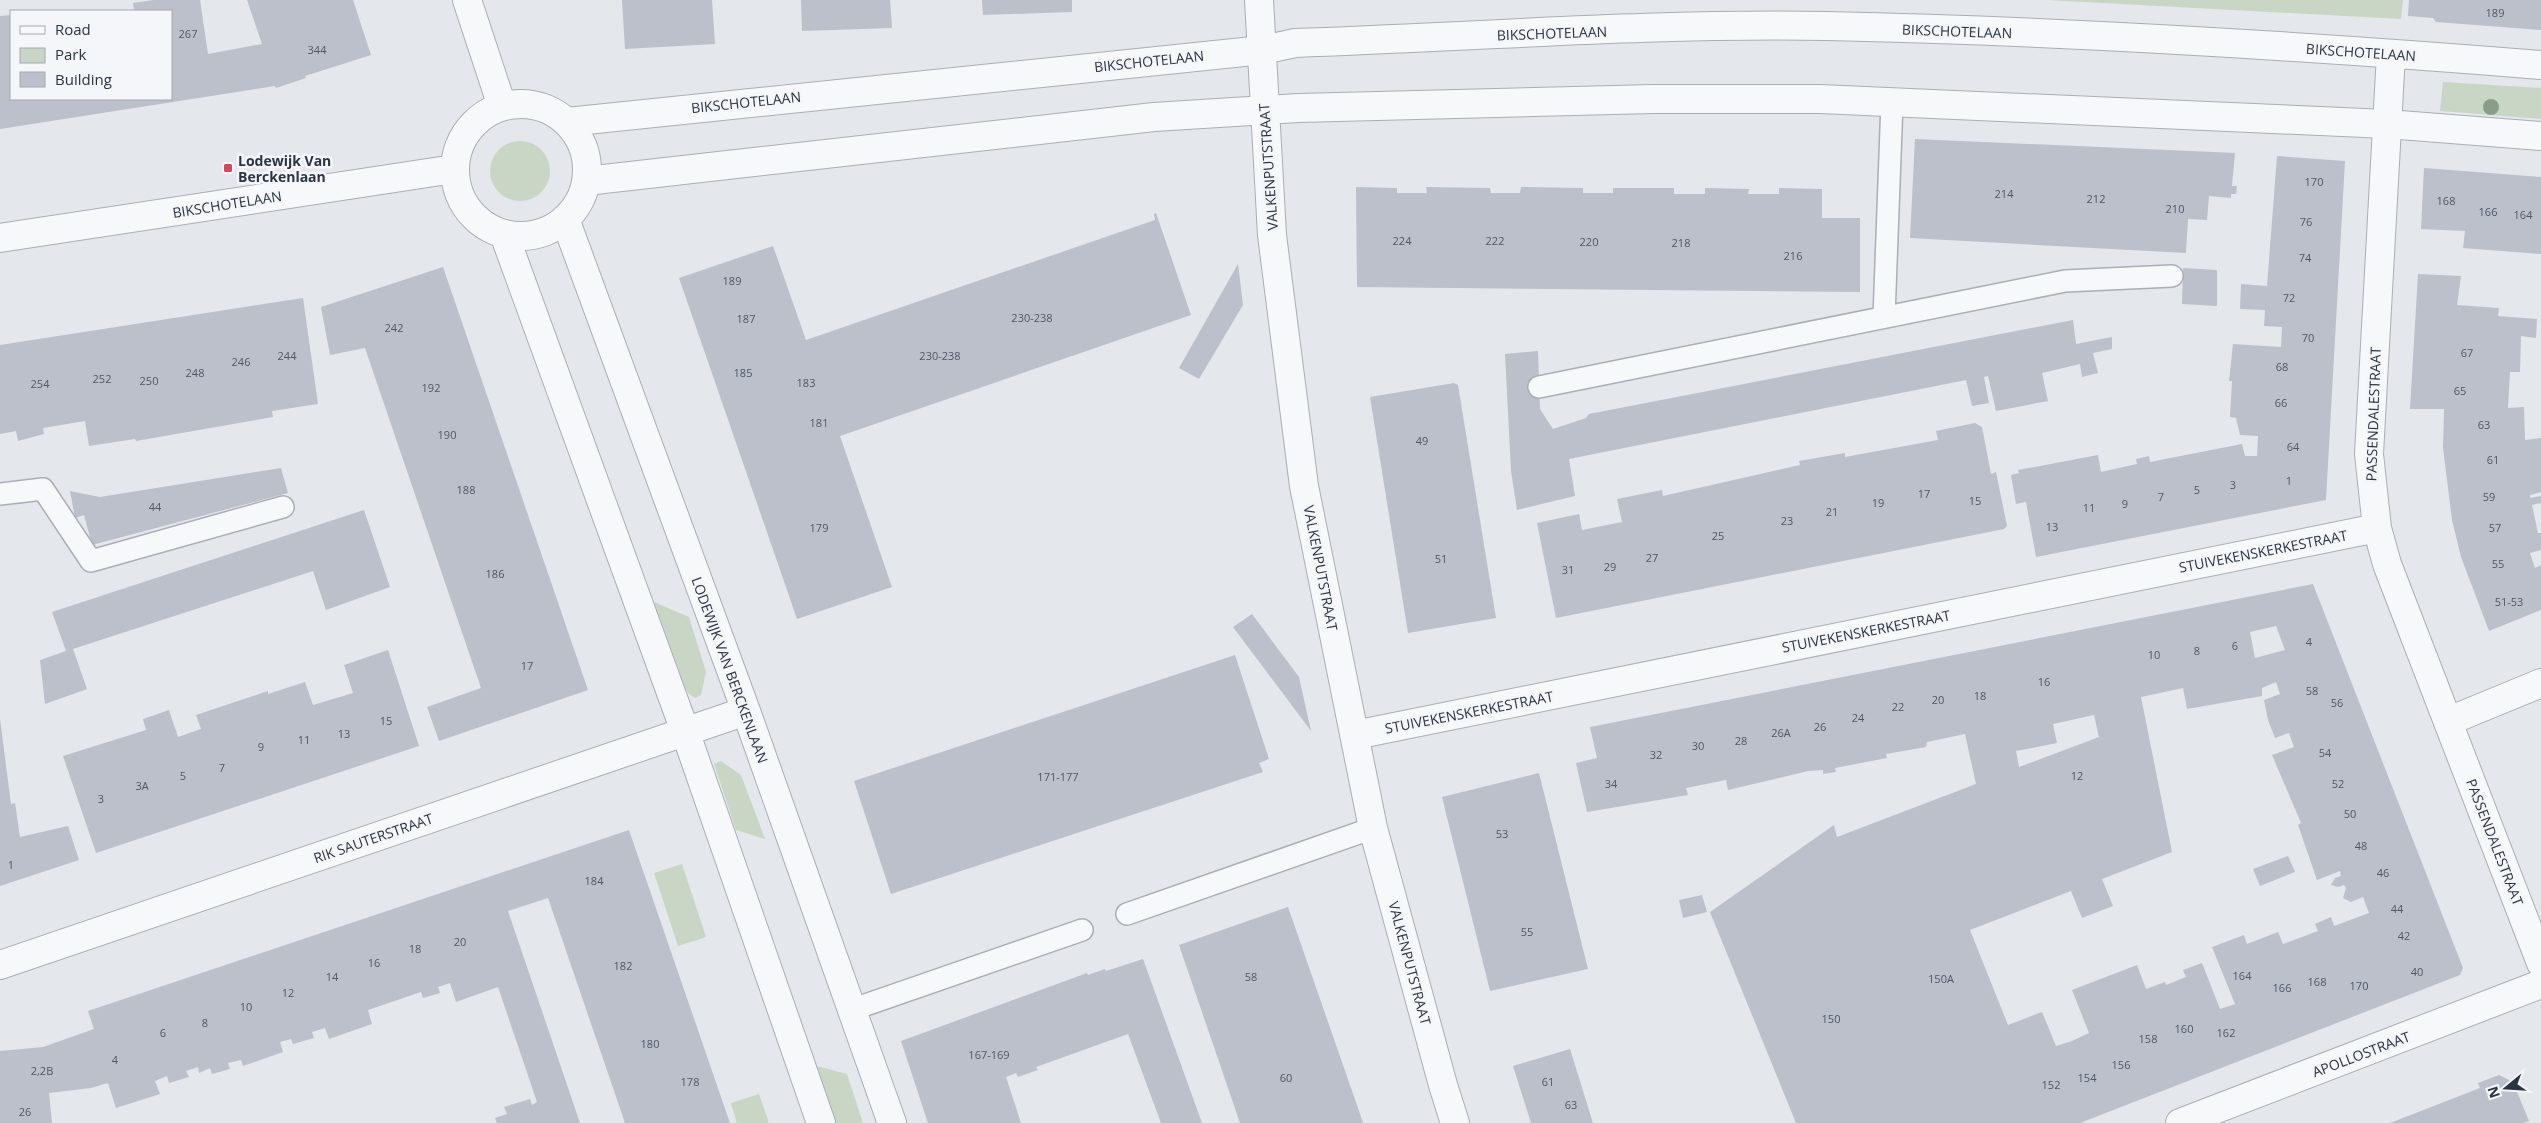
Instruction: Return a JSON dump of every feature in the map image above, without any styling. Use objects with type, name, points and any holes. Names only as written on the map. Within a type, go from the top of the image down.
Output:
[{"type":"street","points":[[467,0],[502,106]]},
{"type":"street","name":"VALKENPUTSTRAAT","points":[[1259,0],[1272,235],[1304,486],[1373,828],[1455,1123]]},
{"type":"street","name":"BIKSCHOTELAAN","points":[[567,122],[1263,50],[1295,43],[1651,29],[1825,26],[2094,36],[2392,54],[2541,66]]},
{"type":"street","name":"PASSENDALESTRAAT","points":[[2392,54],[2369,454],[2377,528],[2388,564],[2450,721],[2541,963]]},
{"type":"street","points":[[586,181],[1154,117],[1264,110],[1653,99],[1820,99],[2387,124],[2541,136]]},
{"type":"street","points":[[519,104],[536,106],[552,112],[567,122],[582,146],[586,160],[586,181],[578,202],[566,219],[547,231],[526,236],[504,234],[487,227],[472,215],[462,200],[454,169],[462,140],[472,125],[485,114],[502,106],[519,104]]},
{"type":"street","name":"BIKSCHOTELAAN","points":[[0,238],[454,169]]},
{"type":"street","name":"LODEWIJK VAN BERCKENLAAN","points":[[566,219],[746,711],[892,1123]]},
{"type":"street","points":[[504,234],[685,731],[821,1123]]},
{"type":"street","name":"STUIVEKENSKERKESTRAAT","points":[[1355,735],[2377,528]]},
{"type":"street","points":[[2450,721],[2541,683]]},
{"type":"street","name":"RIK SAUTERSTRAAT","points":[[0,965],[746,711]]},
{"type":"street","name":"APOLLOSTRAAT","points":[[2180,1123],[2541,984]]},
{"type":"lane","points":[[1884,317],[1892,102]]},
{"type":"lane","points":[[1540,387],[2065,281],[2172,276]]},
{"type":"lane","points":[[0,494],[43,489],[92,561],[283,507]]},
{"type":"lane","points":[[1128,914],[1373,828]]},
{"type":"lane","points":[[851,1010],[1082,930]]},
{"type":"green space","points":[[2047,0],[2403,0],[2401,19]]},
{"type":"green space","points":[[2443,82],[2541,88],[2541,119],[2440,111]]},
{"type":"green space","points":[[520,141],[537,146],[545,154],[550,171],[545,188],[537,196],[520,201],[503,196],[495,188],[490,171],[495,154],[503,146]]},
{"type":"green space","points":[[654,602],[689,617],[706,672],[701,695],[695,698],[685,688]]},
{"type":"green space","points":[[721,761],[741,775],[765,839],[736,830],[714,764]]},
{"type":"green space","points":[[682,864],[706,937],[678,946],[654,873]]},
{"type":"green space","points":[[816,1066],[847,1074],[863,1123],[835,1123]]},
{"type":"green space","points":[[759,1094],[769,1123],[737,1123],[731,1103]]},
{"type":"building","points":[[154,0],[200,0],[208,54],[262,44],[247,0],[353,0],[371,55],[305,76],[306,78],[276,88],[275,86],[0,129],[0,16],[10,15],[10,100],[172,100],[172,10],[134,10],[133,3]]},
{"type":"building","points":[[622,0],[712,0],[715,44],[625,49]]},
{"type":"building","points":[[801,0],[890,0],[892,28],[802,31]]},
{"type":"building","points":[[982,0],[1072,0],[1072,12],[983,15]]},
{"type":"building","points":[[2409,0],[2541,0],[2541,30],[2436,22],[2433,18],[2408,16]]},
{"type":"building","points":[[1915,139],[2235,153],[2232,186],[2237,186],[2236,194],[2231,194],[2231,198],[2209,196],[2207,220],[2188,219],[2186,253],[1910,238]]},
{"type":"building","points":[[2277,156],[2345,161],[2326,500],[2036,557],[2026,502],[2016,504],[2011,475],[2019,473],[2018,470],[2098,455],[2101,472],[2137,464],[2136,459],[2149,456],[2150,462],[2242,444],[2245,456],[2257,456],[2258,436],[2240,435],[2236,418],[2230,417],[2232,381],[2229,381],[2233,344],[2281,347],[2282,327],[2264,326],[2265,310],[2240,309],[2241,284],[2267,286]]},
{"type":"building","points":[[2424,168],[2541,177],[2541,254],[2463,248],[2465,231],[2421,229]]},
{"type":"building","points":[[1356,187],[1397,188],[1397,193],[1427,193],[1426,187],[1490,188],[1491,193],[1520,193],[1521,187],[1583,188],[1583,193],[1613,193],[1613,188],[1674,188],[1674,194],[1705,194],[1705,188],[1749,189],[1748,194],[1779,194],[1779,188],[1822,189],[1822,218],[1860,218],[1860,292],[1357,287]]},
{"type":"building","points":[[1156,213],[1191,315],[840,436],[892,587],[797,619],[679,278],[773,246],[806,340],[1155,220],[1154,214]]},
{"type":"building","points":[[1238,264],[1243,305],[1199,379],[1179,368]]},
{"type":"building","points":[[443,267],[588,690],[439,741],[427,707],[481,688],[365,348],[330,355],[321,307]]},
{"type":"building","points":[[2183,268],[2217,270],[2217,306],[2182,304]]},
{"type":"building","points":[[2418,274],[2461,276],[2457,305],[2499,308],[2498,316],[2537,319],[2536,338],[2521,336],[2520,372],[2510,372],[2508,408],[2524,407],[2525,440],[2541,438],[2541,492],[2530,495],[2530,498],[2541,496],[2541,503],[2532,505],[2538,533],[2541,533],[2541,550],[2530,553],[2535,568],[2541,565],[2541,610],[2489,631],[2461,557],[2452,520],[2443,448],[2444,409],[2410,409]]},
{"type":"building","points":[[303,298],[318,404],[272,411],[273,417],[136,441],[135,439],[89,446],[85,421],[43,428],[44,434],[18,441],[16,431],[0,434],[0,345]]},
{"type":"building","points":[[2073,320],[2076,344],[2112,337],[2112,349],[2093,353],[2098,373],[2082,377],[2080,364],[2042,373],[2048,401],[1996,411],[1988,376],[1984,377],[1989,403],[1972,406],[1966,380],[1569,459],[1575,496],[1517,510],[1511,471],[1505,354],[1538,351],[1540,409],[1553,429],[1586,418],[1589,414]]},
{"type":"building","points":[[1454,383],[1458,385],[1496,618],[1408,633],[1370,397]]},
{"type":"building","points":[[1975,423],[1982,427],[1991,474],[1996,472],[2007,526],[2004,529],[1556,618],[1537,523],[1579,514],[1582,530],[1622,522],[1617,499],[1662,490],[1663,496],[1800,465],[1799,461],[1845,453],[1845,457],[1938,440],[1936,431]]},
{"type":"building","points":[[281,468],[288,493],[92,545],[84,515],[75,518],[70,491],[100,497]]},
{"type":"building","points":[[364,510],[390,587],[326,610],[313,571],[73,649],[87,689],[45,704],[40,660],[66,651],[52,612]]},
{"type":"building","points":[[2313,584],[2463,968],[2460,975],[2080,1123],[1796,1123],[1710,912],[1834,825],[1837,837],[1976,784],[1965,734],[1927,742],[1926,747],[1886,754],[1887,758],[1835,768],[1836,772],[1823,774],[1823,770],[1808,771],[1728,790],[1726,780],[1686,788],[1688,795],[1587,812],[1576,763],[1597,758],[1590,727]],"holes":[[[2276,626],[2285,650],[2255,658],[2250,632]],[[2276,682],[2280,694],[2264,700],[2268,720],[2275,738],[2289,733],[2294,747],[2272,755],[2301,823],[2298,825],[2317,880],[2340,871],[2341,876],[2335,878],[2331,885],[2338,887],[2344,885],[2346,888],[2343,898],[2351,902],[2363,897],[2369,913],[2334,926],[2331,917],[2315,924],[2318,931],[2283,944],[2278,932],[2247,944],[2244,935],[2212,947],[2235,1004],[2220,1009],[2202,963],[2183,970],[2186,977],[2166,985],[2165,982],[2146,989],[2137,965],[2072,990],[2089,1033],[2072,1041],[2056,1046],[2042,1012],[2008,1025],[1970,930],[2071,891],[2082,918],[2113,906],[2102,879],[2172,852],[2141,697],[2183,688],[2187,709],[2262,696],[2262,688]],[[2094,715],[2099,737],[2019,767],[2016,751],[2057,743],[2053,724]]]},
{"type":"building","points":[[1252,614],[1299,677],[1311,731],[1233,627]]},
{"type":"building","points":[[388,650],[419,746],[96,853],[63,756],[146,730],[143,719],[169,710],[178,737],[201,729],[196,715],[268,691],[268,694],[305,682],[313,705],[353,693],[344,665]]},
{"type":"building","points":[[1235,655],[1269,759],[1259,763],[1263,772],[891,894],[854,781]]},
{"type":"building","points":[[0,719],[11,804],[15,803],[20,837],[68,826],[79,860],[0,886]]},
{"type":"building","points":[[1539,773],[1588,969],[1490,991],[1442,797]]},
{"type":"building","points":[[629,830],[730,1123],[625,1123],[548,898],[508,911],[580,1123],[497,1123],[495,1118],[507,1114],[504,1107],[530,1099],[532,1105],[537,1102],[498,987],[456,1002],[450,983],[438,987],[440,993],[423,998],[421,992],[368,1010],[372,1024],[329,1039],[325,1028],[312,1032],[314,1038],[293,1044],[291,1039],[280,1042],[283,1052],[243,1066],[241,1060],[228,1063],[230,1069],[212,1074],[210,1068],[199,1073],[198,1067],[186,1071],[189,1077],[169,1083],[167,1076],[155,1081],[160,1094],[116,1108],[108,1083],[91,1088],[49,1093],[52,1123],[0,1123],[0,1051],[43,1047],[94,1029],[88,1011]]},
{"type":"building","points":[[2288,856],[2295,872],[2260,886],[2253,869]]},
{"type":"building","points":[[1702,895],[1707,912],[1683,918],[1679,900]]},
{"type":"building","points":[[1288,907],[1363,1123],[1240,1123],[1179,945]]},
{"type":"building","points":[[1143,959],[1202,1123],[1161,1123],[1128,1034],[1036,1067],[1038,1070],[1018,1077],[1016,1073],[1006,1077],[1021,1123],[928,1123],[901,1041],[1087,973],[1088,975],[1105,969],[1106,971]]},
{"type":"building","points":[[1570,1049],[1593,1123],[1531,1123],[1513,1066]]},
{"type":"building","points":[[2499,1075],[2513,1082],[2529,1121],[2524,1123],[2390,1123],[2480,1088],[2478,1083]]},
{"type":"place","name":"Lodewijk Van Berckenlaan","points":[[228,168]]}]
